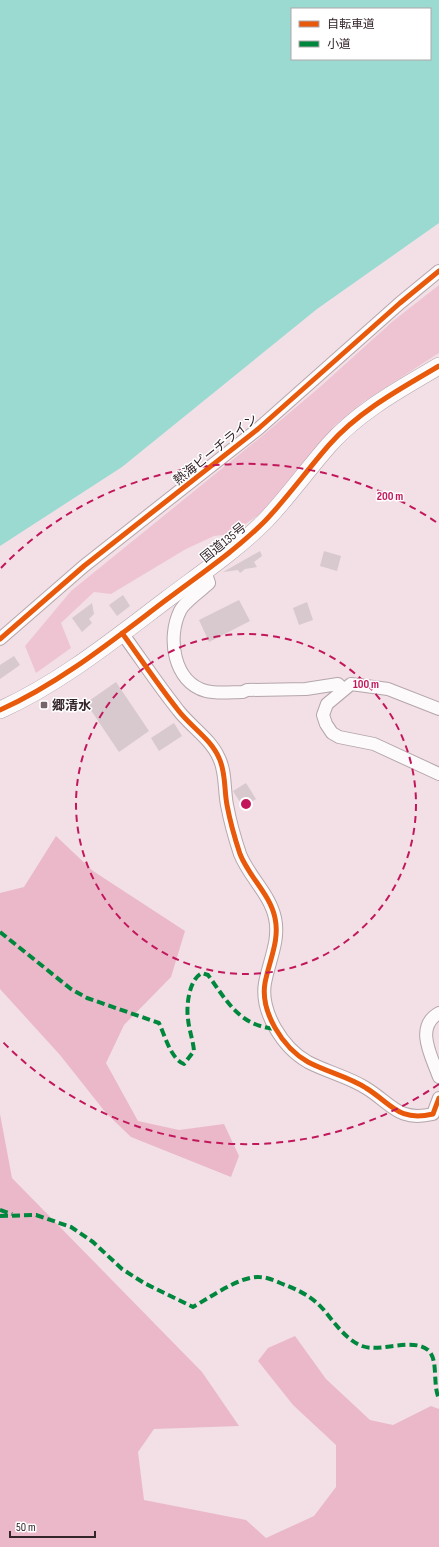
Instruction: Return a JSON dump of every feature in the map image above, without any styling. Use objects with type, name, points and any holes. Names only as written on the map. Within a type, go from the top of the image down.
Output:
[{"type":"highway","name":"国道135号","points":[[0,710],[16,703],[59,677],[122,633],[235,548],[264,522],[299,483],[329,445],[349,426],[393,394],[439,366]]},
{"type":"street","name":"熱海ビーチライン","points":[[0,639],[84,566],[258,430],[400,303],[439,271]]},
{"type":"street","points":[[205,571],[209,583],[181,609],[173,630],[172,642],[176,657],[184,673],[192,683],[206,691],[243,692],[247,690],[306,689],[338,684],[343,689]]},
{"type":"street","points":[[122,633],[178,711],[212,747],[219,758],[227,806],[240,854],[246,868],[271,904],[275,918],[276,936],[264,994],[267,1009],[276,1028],[293,1050],[307,1062],[366,1088],[385,1104],[402,1114],[419,1117],[433,1114],[439,1098]]},
{"type":"street","points":[[439,708],[388,688],[351,684],[343,689],[327,704],[323,714],[326,724],[332,733],[338,737],[374,744],[439,774]]},
{"type":"street","points":[[439,1013],[428,1024],[425,1034],[439,1077]]},
{"type":"shaded area","points":[[0,0],[439,0],[439,223],[317,309],[122,467],[0,546]]},
{"type":"shaded area","points":[[439,285],[439,353],[363,402],[334,426],[300,471],[266,510],[231,534],[214,536],[186,549],[111,594],[94,592],[61,623],[71,648],[36,673],[25,646],[71,591],[262,436],[321,386],[393,321]]},
{"type":"shaded area","points":[[56,836],[93,871],[185,931],[171,977],[124,1025],[106,1063],[138,1121],[179,1130],[224,1124],[239,1156],[231,1177],[131,1137],[106,1113],[60,1055],[0,989],[0,893],[24,887]]},
{"type":"shaded area","points":[[0,1114],[12,1178],[202,1372],[239,1426],[154,1429],[138,1452],[144,1500],[246,1520],[266,1538],[314,1516],[336,1487],[336,1445],[293,1405],[258,1361],[268,1348],[295,1336],[326,1379],[370,1420],[393,1425],[431,1406],[439,1409],[439,1547],[0,1547]]},
{"type":"building","points":[[260,551],[262,556],[254,562],[257,567],[245,569],[240,573],[238,570],[223,572]]},
{"type":"building","points":[[324,551],[341,556],[337,571],[320,566]]},
{"type":"building","points":[[123,595],[130,606],[117,616],[109,605]]},
{"type":"building","points":[[239,600],[250,621],[209,642],[199,620]]},
{"type":"building","points":[[307,602],[313,620],[299,625],[293,608]]},
{"type":"building","points":[[92,603],[94,614],[89,619],[92,623],[82,632],[72,618]]},
{"type":"building","points":[[14,656],[20,665],[0,679],[0,665]]},
{"type":"building","points":[[116,682],[149,731],[119,752],[86,703]]},
{"type":"building","points":[[174,723],[182,736],[159,751],[151,738]]},
{"type":"building","points":[[246,783],[256,799],[243,807],[233,791]]},
{"type":"marked path","points":[[0,932],[71,989],[87,998],[159,1023],[175,1057],[184,1064],[194,1051],[187,1014],[189,993],[194,981],[202,973],[208,975],[235,1011],[252,1023],[263,1027],[276,1029]]},
{"type":"marked path","points":[[0,1210],[12,1214]]},
{"type":"marked path","points":[[0,1216],[36,1215],[71,1227],[93,1242],[122,1269],[144,1283],[193,1307],[225,1288],[243,1280],[259,1277],[274,1280],[311,1298],[351,1340],[362,1346],[378,1348],[414,1345],[421,1346],[428,1350],[433,1360],[439,1399]]},
{"type":"cycle path","points":[[0,639],[84,566],[258,429],[400,303],[439,271]]},
{"type":"cycle path","points":[[0,710],[44,687],[86,660],[229,553],[265,521],[282,503],[329,445],[353,422],[381,401],[439,366]]},
{"type":"cycle path","points":[[122,633],[178,710],[211,745],[221,763],[224,775],[228,811],[240,854],[269,901],[275,918],[275,942],[265,983],[264,994],[266,1006],[275,1028],[290,1048],[299,1056],[308,1062],[359,1084],[403,1114],[411,1116],[433,1114],[439,1098]]},
{"type":"place","name":"郷清水","points":[[44,705]]}]
